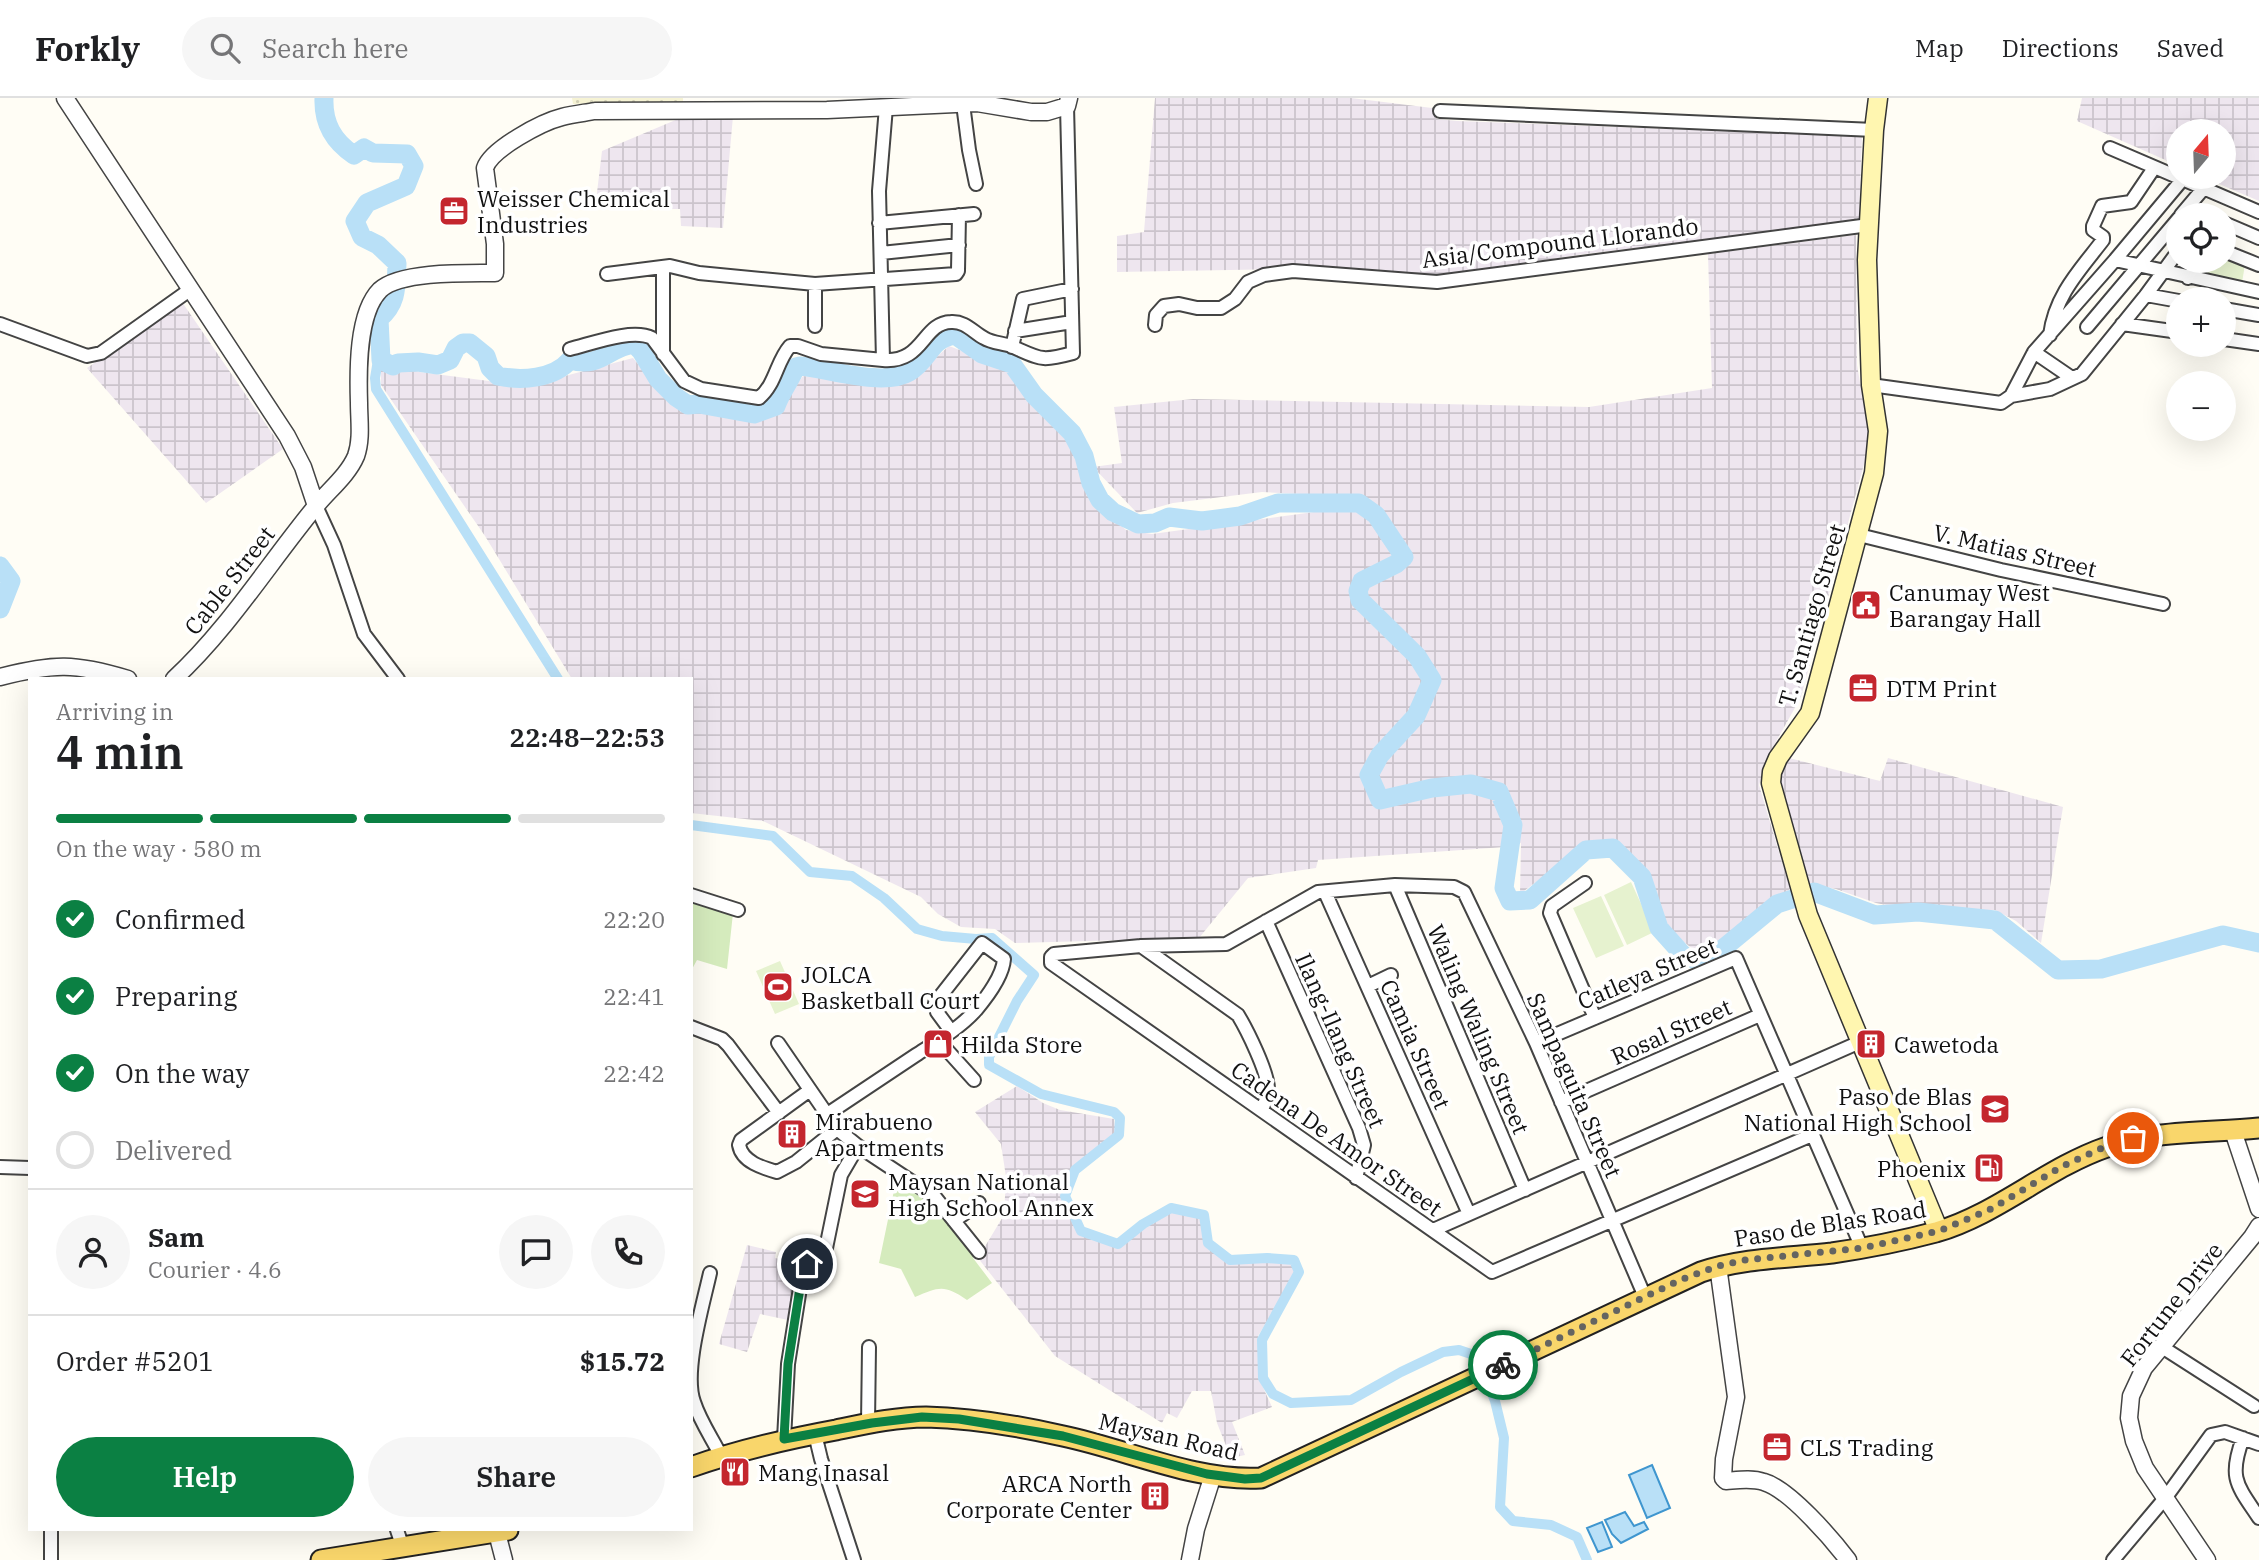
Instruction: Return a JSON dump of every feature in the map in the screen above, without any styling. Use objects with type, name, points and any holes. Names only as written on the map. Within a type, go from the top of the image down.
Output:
[{"type":"main road","name":"T. Santiago Street","points":[[1878,98],[1867,260],[1871,385],[1878,431],[1877,458],[1860,535],[1810,713],[1778,758],[1772,772],[1772,794],[1808,915],[1939,1231]]},
{"type":"main road","name":"Paso de Blas Road","points":[[1645,1297],[1718,1266],[1745,1260],[1862,1248],[1939,1231],[1991,1209],[2061,1167],[2104,1147],[2133,1138],[2259,1128]]},
{"type":"main road","name":"Maysan Road","points":[[693,1466],[784,1439],[868,1422],[922,1417],[959,1419],[1063,1436],[1212,1477],[1261,1478],[1645,1297]]},
{"type":"main road","points":[[321,1560],[400,1539],[502,1531]]},
{"type":"street","points":[[65,98],[296,452],[334,545],[364,634],[396,677]]},
{"type":"street","points":[[973,101],[969,150],[976,184]]},
{"type":"street","points":[[570,349],[645,335],[652,338],[663,357],[684,381],[693,386],[759,398],[772,383],[784,353],[790,346],[850,359],[898,361],[920,346],[932,330],[950,321],[964,324],[985,339],[1012,347],[1024,354],[1044,359],[1073,353],[1068,102],[1047,112],[973,101],[886,107],[879,191],[883,360]]},
{"type":"street","name":"Cable Street","points":[[176,677],[200,655],[316,506],[346,473],[356,456],[360,436],[358,381],[363,329],[366,312],[379,291],[387,285],[425,275],[495,273],[495,244],[485,168],[488,160],[527,134],[560,117],[595,111],[886,107]]},
{"type":"street","points":[[1440,111],[1874,130]]},
{"type":"street","points":[[2110,148],[2166,173]]},
{"type":"street","points":[[2050,335],[2059,298],[2103,240],[2103,237],[2093,230],[2102,206],[2130,202],[2154,167]]},
{"type":"street","points":[[2011,396],[2034,352],[2174,189]]},
{"type":"street","points":[[2192,203],[2203,190],[2259,212]]},
{"type":"street","points":[[879,223],[974,214]]},
{"type":"street","points":[[607,274],[670,266],[699,273],[815,284],[956,274],[959,215]]},
{"type":"street","name":"Asia/Compound Llorando","points":[[1155,325],[1156,315],[1164,306],[1179,303],[1197,308],[1221,308],[1235,299],[1248,282],[1264,275],[1293,271],[1437,282],[1869,225]]},
{"type":"street","points":[[2236,228],[2259,238]]},
{"type":"street","points":[[2087,327],[2166,234]]},
{"type":"street","points":[[881,253],[959,245]]},
{"type":"street","points":[[2236,256],[2259,265]]},
{"type":"street","points":[[2115,260],[2259,292]]},
{"type":"street","points":[[663,267],[663,357]]},
{"type":"street","points":[[1871,385],[2001,403],[2011,396],[2050,389],[2082,374],[2166,267]]},
{"type":"street","points":[[2188,278],[2192,273]]},
{"type":"street","points":[[815,284],[815,326]]},
{"type":"street","points":[[0,324],[93,356],[101,354],[191,289]]},
{"type":"street","points":[[1012,347],[1023,299],[1072,289]]},
{"type":"street","points":[[2146,295],[2166,299]]},
{"type":"street","points":[[2236,311],[2259,316]]},
{"type":"street","points":[[1015,331],[1072,322]]},
{"type":"street","points":[[2122,324],[2166,330]]},
{"type":"street","points":[[2236,341],[2259,344]]},
{"type":"street","points":[[2034,352],[2073,378]]},
{"type":"street","name":"V. Matias Street","points":[[1860,535],[2001,570],[2163,604]]},
{"type":"street","points":[[0,677],[57,665],[95,669],[121,677]]},
{"type":"street","points":[[1585,883],[1552,906],[1550,913],[1595,1018]]},
{"type":"street","points":[[1141,946],[1226,944],[1311,895],[1395,885]]},
{"type":"street","name":"Sampaguita Street","points":[[1395,885],[1454,887],[1464,892],[1536,1043],[1645,1297]]},
{"type":"street","name":"Waling Waling Street","points":[[1395,885],[1525,1190]]},
{"type":"street","name":"Camia Street","points":[[1325,892],[1469,1214]]},
{"type":"street","points":[[693,896],[738,910]]},
{"type":"street","name":"Ilang-Ilang Street","points":[[1266,920],[1359,1128],[1364,1145],[1356,1178]]},
{"type":"street","points":[[826,1115],[951,1031],[976,1010],[1004,963],[1004,959],[982,943],[935,1003],[937,1012],[951,1031]]},
{"type":"street","points":[[1141,946],[1238,1015],[1267,1080],[1267,1096],[1262,1111]]},
{"type":"street","name":"Cadena De Amor Street","points":[[1141,946],[1054,954],[1051,963],[1492,1272],[1612,1221]]},
{"type":"street","name":"Catleya Street","points":[[1536,1043],[1736,958],[1760,1015]]},
{"type":"street","points":[[1368,986],[1391,975]]},
{"type":"street","points":[[1760,1015],[1862,1248]]},
{"type":"street","name":"Rosal Street","points":[[1561,1102],[1760,1015]]},
{"type":"street","points":[[693,1028],[722,1039],[779,1113]]},
{"type":"street","points":[[938,1040],[974,1080]]},
{"type":"street","points":[[1433,1230],[1860,1042]]},
{"type":"street","points":[[778,1043],[837,1129],[935,1197],[979,1252]]},
{"type":"street","points":[[810,1090],[741,1140],[738,1145],[743,1157],[777,1172],[796,1162],[837,1129]]},
{"type":"street","points":[[2233,1131],[2259,1209]]},
{"type":"street","points":[[1612,1221],[1812,1135]]},
{"type":"street","points":[[784,1439],[788,1364],[803,1269],[807,1264],[818,1262],[825,1253],[840,1180],[858,1146]]},
{"type":"street","points":[[0,1167],[28,1168]]},
{"type":"street","points":[[954,1221],[979,1203]]},
{"type":"street","name":"Fortune Drive","points":[[2207,1560],[2146,1468],[2134,1441],[2129,1418],[2131,1396],[2144,1368],[2259,1226]]},
{"type":"street","points":[[1718,1266],[1737,1397],[1724,1459],[1723,1478],[1726,1481],[1751,1480],[1770,1484],[1812,1519],[1848,1560]]},
{"type":"street","points":[[693,1354],[710,1273]]},
{"type":"street","points":[[868,1422],[869,1347]]},
{"type":"street","points":[[2162,1347],[2254,1406]]},
{"type":"street","points":[[693,1400],[721,1456]]},
{"type":"street","points":[[2119,1557],[2211,1435],[2225,1432],[2259,1444]]},
{"type":"street","points":[[815,1434],[852,1559]]},
{"type":"street","points":[[2243,1438],[2235,1460],[2234,1473],[2259,1518]]},
{"type":"street","points":[[1190,1560],[1196,1529],[1212,1477]]},
{"type":"street","points":[[51,1531],[51,1560]]},
{"type":"street","points":[[502,1531],[504,1560]]},
{"type":"shaded area","points":[[572,98],[683,98],[683,102],[573,104]]},
{"type":"shaded area","points":[[1155,98],[1351,98],[1432,108],[1437,119],[1457,121],[1862,136],[1859,221],[1585,254],[1436,276],[1281,269],[1117,272],[1117,236],[1144,232]]},
{"type":"shaded area","points":[[2082,98],[2259,98],[2259,201],[2231,189],[2236,189],[2236,119],[2166,119],[2166,160],[2077,121]]},
{"type":"shaded area","points":[[733,116],[723,228],[681,226],[680,209],[595,209],[602,151],[678,119]]},
{"type":"shaded area","points":[[1856,235],[1857,365],[1870,442],[1801,697],[1769,754],[1759,785],[1790,889],[1703,957],[1661,924],[1645,876],[1616,844],[1584,846],[1520,894],[1521,843],[1505,847],[1318,860],[1316,868],[1248,878],[1199,938],[1015,943],[995,929],[961,927],[938,914],[921,897],[763,821],[693,813],[693,677],[571,677],[485,536],[381,385],[381,367],[527,386],[633,358],[671,404],[744,419],[775,416],[803,376],[907,383],[949,346],[1010,369],[1043,415],[1069,434],[1082,462],[1090,497],[1126,530],[1152,534],[1358,506],[1363,497],[1262,492],[1173,503],[1137,513],[1093,467],[1122,463],[1114,407],[1193,399],[1589,407],[1712,388],[1708,254]]},
{"type":"shaded area","points":[[182,302],[283,449],[206,503],[87,368]]},
{"type":"shaded area","points":[[1789,758],[1880,781],[1888,758],[2063,807],[2041,943],[2016,921],[1995,910],[1923,906],[1901,908],[1808,883],[1777,784],[1778,769]]},
{"type":"shaded area","points":[[1017,1086],[1043,1103],[1060,1110],[1114,1119],[1116,1133],[1071,1168],[1063,1196],[1081,1234],[1118,1248],[1144,1226],[1172,1211],[1201,1218],[1206,1245],[1230,1262],[1292,1262],[1297,1272],[1258,1336],[1261,1383],[1272,1407],[1232,1422],[1245,1455],[1231,1458],[1217,1423],[1211,1391],[1192,1391],[1177,1418],[1167,1413],[1162,1423],[1055,1356],[978,1258],[1004,1215],[1006,1177],[1001,1144],[975,1112]]},
{"type":"shaded area","points":[[747,1245],[776,1252],[775,1258],[800,1263],[788,1320],[760,1314],[747,1352],[719,1344]]},
{"type":"green space","points":[[2236,262],[2245,264],[2242,283],[2205,276],[2205,273],[2236,273]]},
{"type":"green space","points":[[1631,882],[1654,932],[1627,945],[1604,895]]},
{"type":"green space","points":[[1601,896],[1624,946],[1596,958],[1573,908]]},
{"type":"green space","points":[[693,900],[733,913],[727,969],[697,960],[693,967]]},
{"type":"green space","name":"JOLCA Basketball Court","points":[[780,961],[799,1004],[775,1014],[756,971]]},
{"type":"green space","points":[[897,1176],[932,1198],[976,1252],[973,1258],[992,1283],[967,1300],[947,1289],[930,1291],[915,1297],[901,1269],[879,1263]]},
{"type":"water","points":[[1652,1465],[1670,1508],[1647,1518],[1629,1475]]},
{"type":"water","points":[[1625,1512],[1634,1526],[1644,1522],[1648,1529],[1621,1543],[1612,1534],[1605,1520]]},
{"type":"water","points":[[1602,1522],[1612,1547],[1598,1552],[1587,1528]]},
{"type":"waterway","points":[[324,98],[325,115],[331,131],[347,150],[354,155],[364,148],[373,153],[407,154],[414,166],[406,186],[367,203],[355,221],[362,237],[378,245],[397,263],[393,300],[379,319],[381,360],[393,366],[398,363],[418,362],[438,365],[450,360],[456,348],[463,343],[470,343],[486,356],[490,368],[498,376],[527,378],[546,375],[570,360],[589,362],[634,344],[658,379],[688,405],[699,404],[754,414],[776,406],[796,367],[856,376],[898,376],[916,367],[940,341],[955,335],[982,354],[1012,364],[1034,395],[1072,433],[1084,456],[1091,483],[1100,500],[1113,512],[1138,524],[1155,523],[1169,517],[1202,521],[1240,516],[1278,503],[1359,503],[1376,515],[1404,557],[1396,564],[1362,581],[1358,591],[1360,600],[1417,656],[1432,680],[1416,716],[1380,755],[1369,775],[1380,800],[1432,788],[1471,784],[1499,792],[1513,825],[1504,888],[1510,901],[1530,900],[1586,850],[1613,848],[1642,877],[1659,928],[1685,957],[1701,961],[1720,951],[1777,904],[1814,892],[1875,915],[1918,912],[1995,920],[2058,970],[2101,969],[2223,935],[2259,943]]},
{"type":"waterway","points":[[380,348],[376,389],[557,677]]},
{"type":"waterway","points":[[0,566],[11,581],[0,609]]},
{"type":"waterway","points":[[693,825],[773,836],[810,872],[852,876],[884,898],[917,929],[942,936],[992,938],[1034,975],[1017,1001],[989,1057],[989,1065],[1041,1094],[1114,1112],[1120,1118],[1119,1135],[1075,1170],[1065,1196],[1081,1231],[1118,1244],[1143,1224],[1171,1208],[1204,1215],[1208,1243],[1230,1260],[1294,1260],[1299,1272],[1262,1340],[1263,1378],[1273,1394],[1291,1403],[1351,1400],[1443,1352],[1459,1350],[1477,1356],[1495,1401],[1504,1438],[1500,1507],[1513,1521],[1551,1525],[1577,1537],[1587,1560]]},
{"type":"way so far","points":[[1503,1365],[1680,1280],[1718,1266],[1745,1260],[1862,1248],[1939,1231],[1991,1209],[2061,1167],[2104,1147],[2133,1138]]},
{"type":"place","name":"Weisser Chemical Industries","points":[[454,211]]},
{"type":"place","name":"Canumay West Barangay Hall","points":[[1866,605]]},
{"type":"place","name":"DTM Print","points":[[1863,688]]},
{"type":"place","name":"JOLCA Basketball Court","points":[[778,987]]},
{"type":"place","name":"Hilda Store","points":[[938,1044]]},
{"type":"place","name":"Cawetoda","points":[[1871,1044]]},
{"type":"place","name":"Paso de Blas National High School","points":[[1995,1109]]},
{"type":"place","name":"Mirabueno Apartments","points":[[792,1134]]},
{"type":"place","name":"Phoenix","points":[[1989,1168]]},
{"type":"place","name":"Maysan National High School Annex","points":[[865,1194]]},
{"type":"place","name":"CLS Trading","points":[[1777,1447]]},
{"type":"place","name":"Mang Inasal","points":[[735,1472]]},
{"type":"place","name":"ARCA North Corporate Center","points":[[1155,1496]]},
{"type":"route","points":[[807,1264],[803,1269],[788,1364],[784,1439],[922,1417],[959,1419],[1063,1436],[1207,1474],[1245,1479],[1261,1478],[1503,1365]]}]
